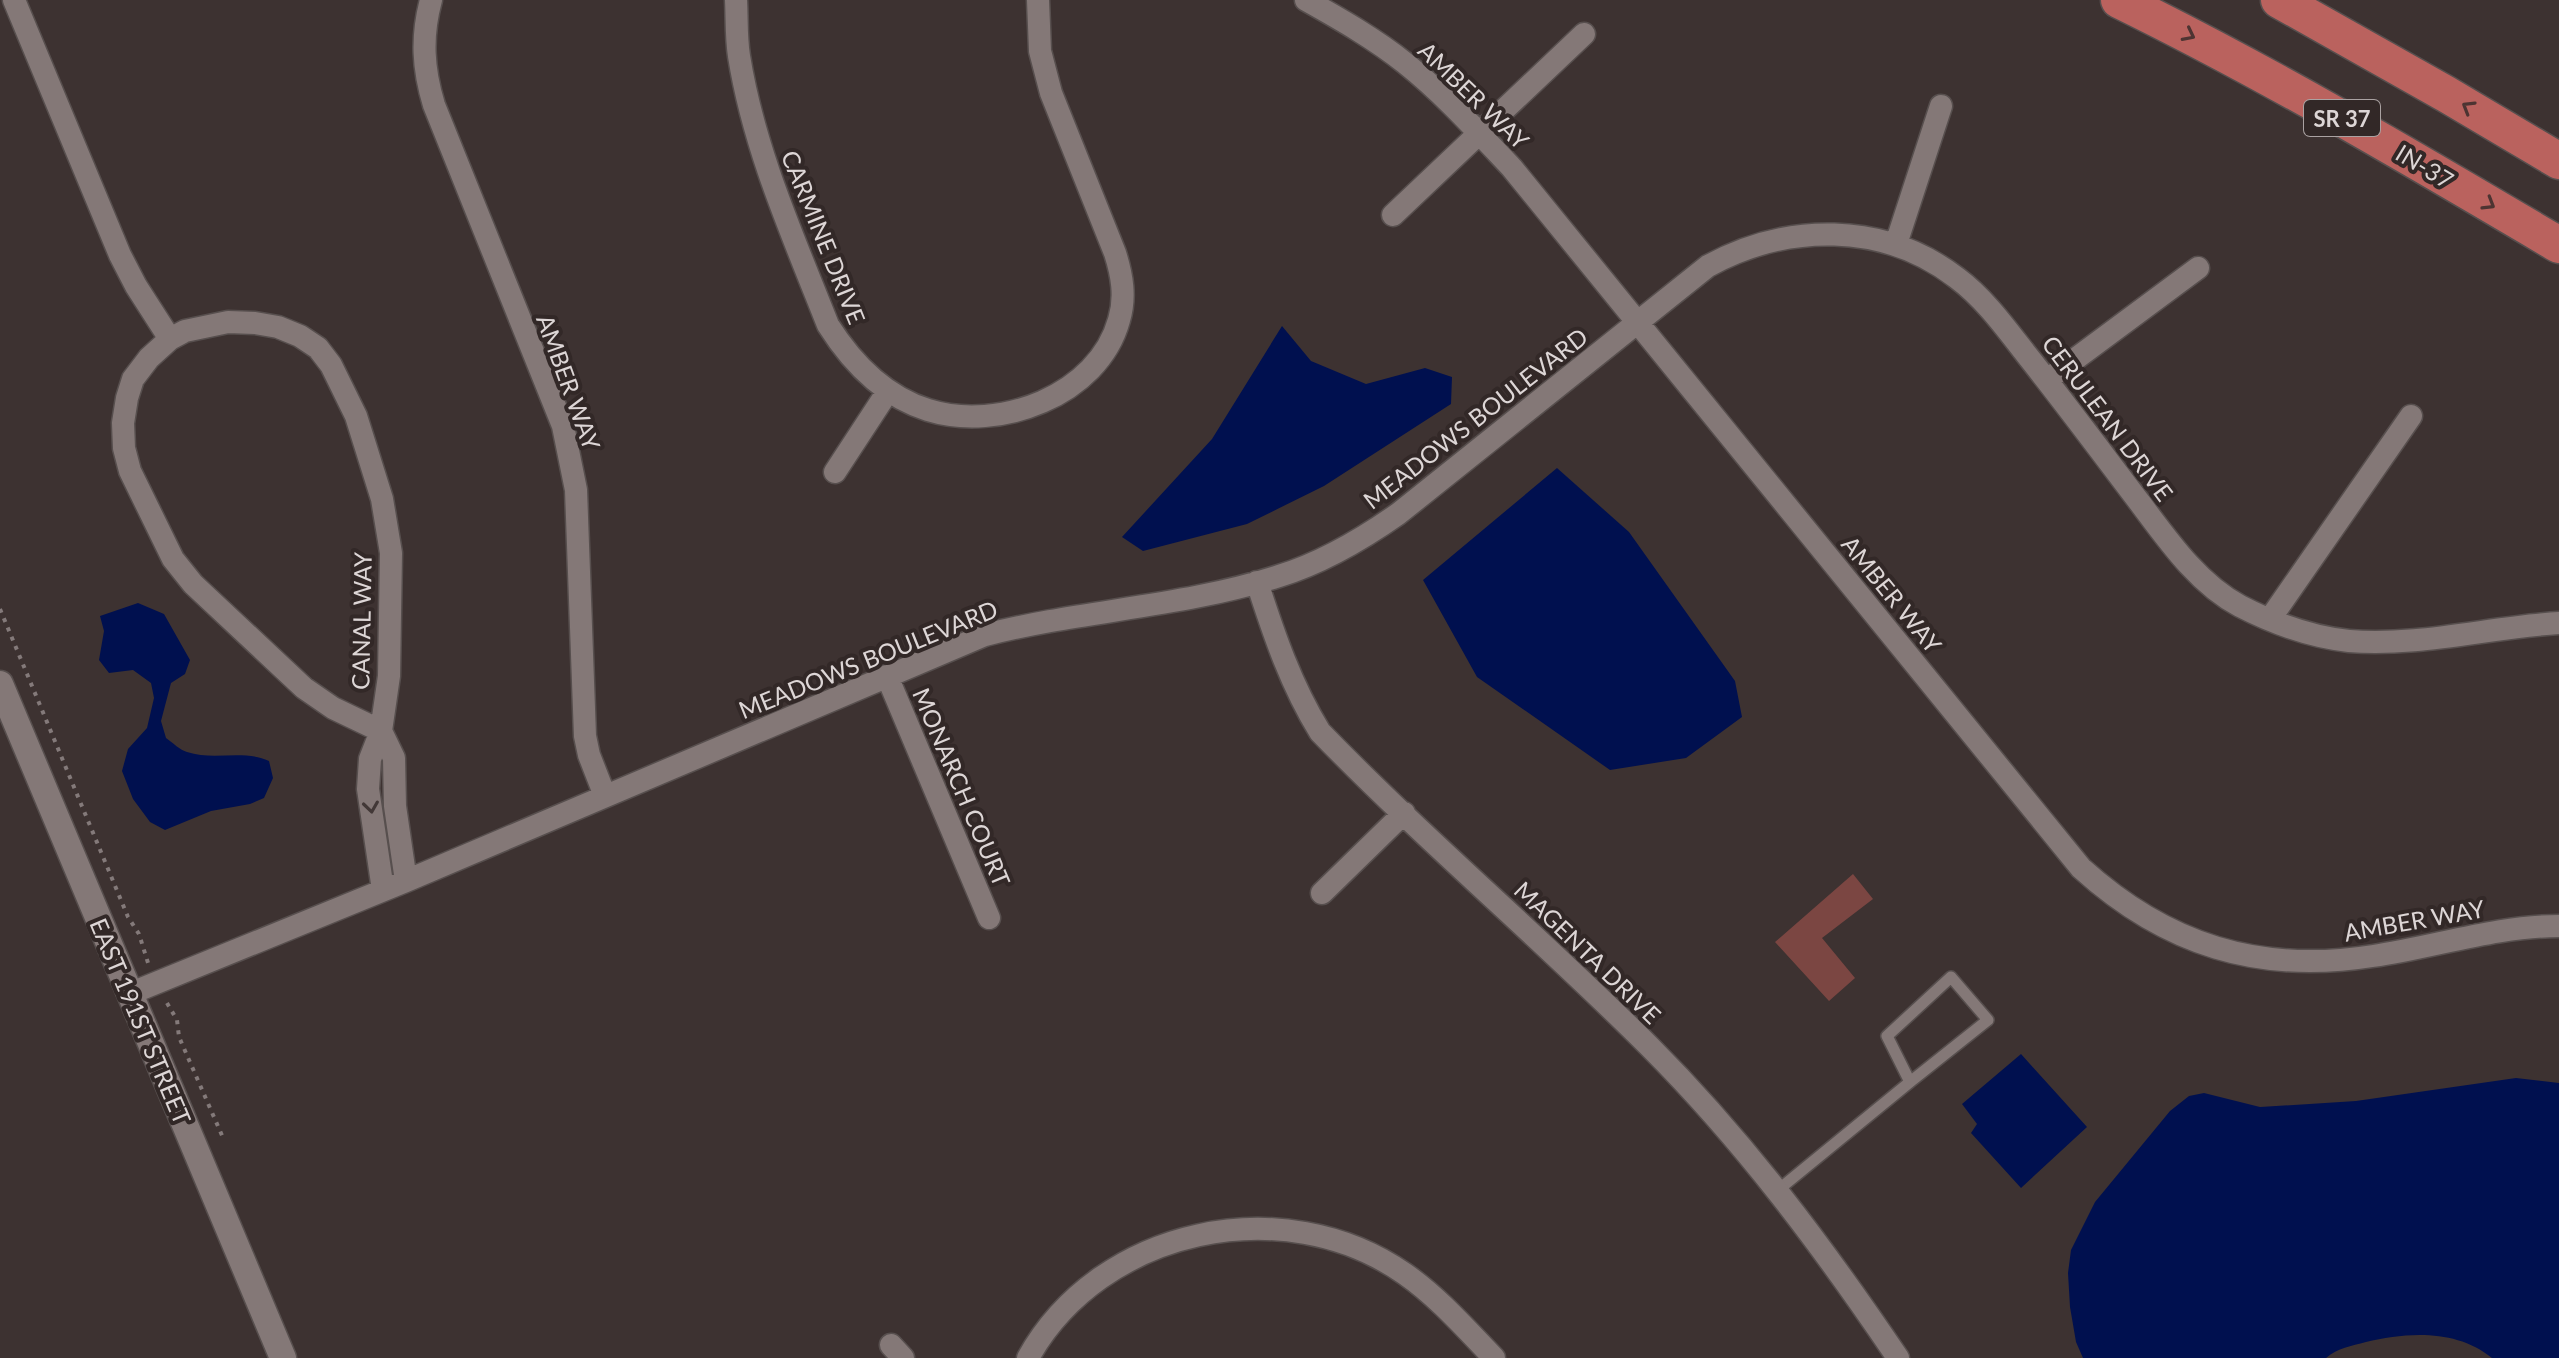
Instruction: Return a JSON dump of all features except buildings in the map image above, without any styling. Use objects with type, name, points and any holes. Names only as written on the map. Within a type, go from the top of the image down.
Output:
[{"type":"highway","name":"IN-37","points":[[2119,0],[2256,69],[2559,245]]},
{"type":"highway","points":[[2279,0],[2559,161]]},
{"type":"street","points":[[14,0],[120,255],[170,339]]},
{"type":"street","name":"AMBER WAY","points":[[431,0],[426,19],[424,63],[434,105],[563,426],[570,457],[576,490],[585,736],[605,796]]},
{"type":"street","name":"CARMINE DRIVE","points":[[736,0],[739,52],[751,115],[767,170],[828,325],[862,371],[888,391],[926,410],[954,416],[989,417],[1018,411],[1043,401],[1084,373],[1100,356],[1119,319],[1122,275],[1047,82],[1040,51],[1038,0]]},
{"type":"street","name":"AMBER WAY","points":[[1306,0],[1404,62],[1512,168],[2081,868],[2105,890],[2133,909],[2200,944],[2296,963],[2373,956],[2535,926],[2559,926]]},
{"type":"street","points":[[1393,215],[1584,34]]},
{"type":"street","points":[[1896,244],[1941,106]]},
{"type":"street","name":"CERULEAN DRIVE","points":[[1639,322],[1708,266],[1752,245],[1777,238],[1818,234],[1863,236],[1896,244],[1957,277],[1998,318],[2166,537],[2198,573],[2237,605],[2323,637],[2371,642],[2559,623]]},
{"type":"street","points":[[2047,380],[2198,268]]},
{"type":"street","name":"CANAL WAY","points":[[383,890],[368,789],[370,759],[381,731],[389,676],[391,553],[382,499],[370,457],[342,384],[318,348],[278,327],[228,322],[203,325],[170,339],[149,358],[133,379],[123,423],[124,448],[130,471],[165,546],[193,584],[304,688],[333,708],[381,731],[394,758],[395,806],[406,881]]},
{"type":"street","name":"MEADOWS BOULEVARD","points":[[129,994],[406,881],[985,635],[1230,589],[1281,576],[1325,558],[1398,514],[1639,322]]},
{"type":"street","points":[[835,472],[888,391]]},
{"type":"street","points":[[2270,619],[2411,416]]},
{"type":"street","name":"MAGENTA DRIVE","points":[[1257,582],[1289,675],[1320,732],[1649,1046],[1717,1119],[1778,1190],[1834,1264],[1898,1358]]},
{"type":"street","name":"MONARCH COURT","points":[[887,676],[989,918]]},
{"type":"street","name":"EAST 191ST STREET","points":[[0,684],[283,1358]]},
{"type":"street","points":[[1322,893],[1404,813]]},
{"type":"street","points":[[1028,1358],[1061,1313],[1090,1285],[1116,1267],[1173,1241],[1246,1228],[1286,1229],[1321,1236],[1366,1252],[1405,1274],[1445,1308],[1494,1358]]},
{"type":"lane","points":[[1778,1190],[1988,1020],[1951,977],[1887,1036],[1910,1082]]},
{"type":"path","points":[[0,609],[128,917],[139,934],[155,983],[177,1020],[179,1037],[224,1140]]},
{"type":"shaded area","points":[[1282,326],[1311,361],[1366,384],[1425,368],[1452,377],[1451,404],[1324,486],[1247,524],[1143,551],[1122,537],[1212,439]]},
{"type":"shaded area","points":[[1557,468],[1629,532],[1735,681],[1742,717],[1686,758],[1610,770],[1477,677],[1423,580]]},
{"type":"shaded area","points":[[138,603],[164,614],[190,660],[185,674],[171,683],[161,721],[166,738],[187,752],[208,756],[249,756],[269,761],[273,778],[264,798],[250,804],[211,811],[165,830],[150,822],[133,799],[122,771],[128,749],[147,728],[154,698],[151,683],[133,670],[109,673],[99,660],[104,631],[100,616]]},
{"type":"shaded area","points":[[1853,874],[1873,899],[1822,938],[1855,978],[1829,1001],[1775,942]]},
{"type":"shaded area","points":[[2021,1054],[2087,1127],[2021,1188],[1971,1133],[1977,1124],[1962,1104]]},
{"type":"shaded area","points":[[2516,1078],[2559,1083],[2559,1358],[2492,1358],[2463,1342],[2415,1335],[2355,1345],[2326,1358],[2083,1358],[2076,1342],[2070,1307],[2068,1273],[2071,1250],[2095,1202],[2170,1111],[2189,1096],[2204,1093],[2260,1107],[2356,1101]]}]
